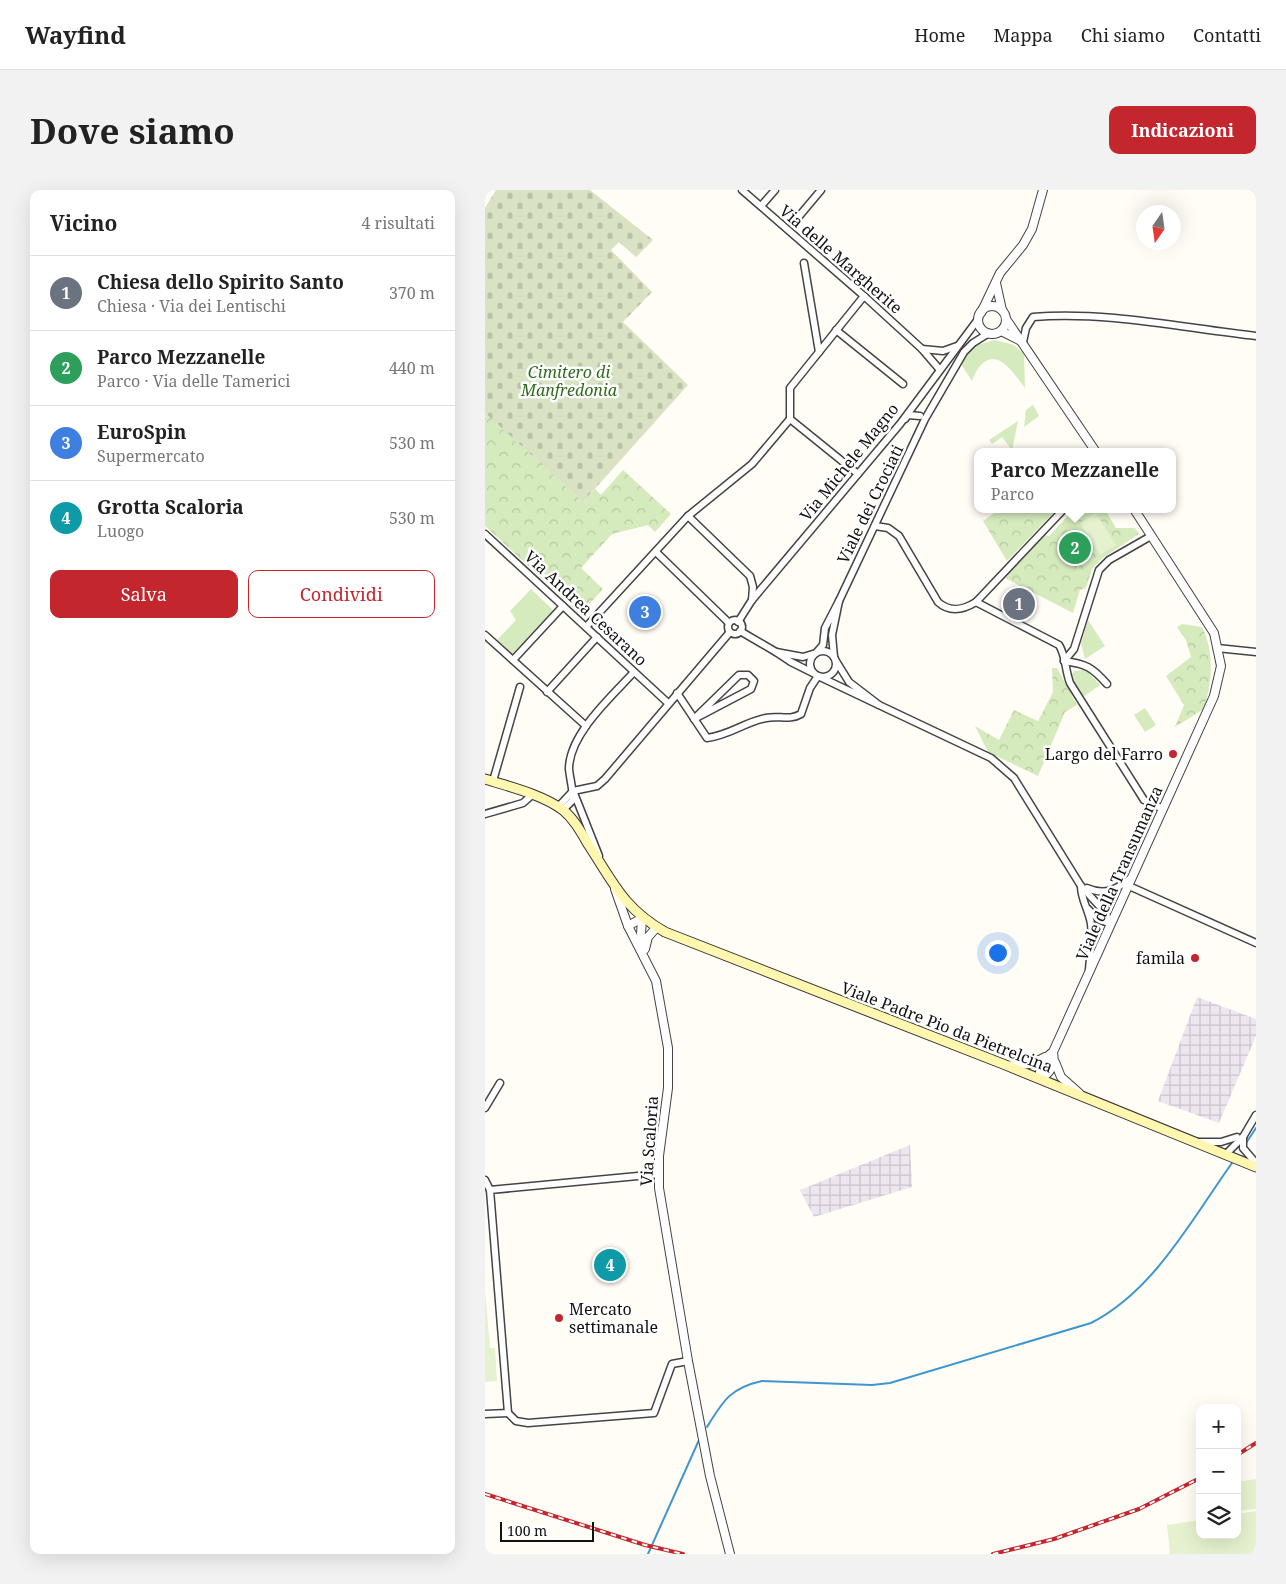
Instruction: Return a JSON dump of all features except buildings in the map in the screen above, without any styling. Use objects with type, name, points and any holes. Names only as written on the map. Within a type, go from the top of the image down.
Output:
[{"type":"main road","name":"Via Scaloria","points":[[489,780],[532,796],[560,809],[571,818],[613,884],[642,918],[657,927]]},
{"type":"main road","name":"Viale Padre Pio da Pietrelcina","points":[[657,927],[673,936],[1003,1064],[1256,1165]]},
{"type":"street","name":"Via delle Margherite","points":[[742,190],[864,296],[922,349],[940,370]]},
{"type":"street","points":[[761,206],[775,190]]},
{"type":"street","points":[[795,220],[821,190]]},
{"type":"street","points":[[1023,342],[1001,331],[989,333],[980,326],[980,315],[996,281],[1028,238],[1038,213],[1043,190]]},
{"type":"street","points":[[804,263],[819,352]]},
{"type":"street","points":[[996,281],[996,292],[1006,319],[1093,448]]},
{"type":"street","points":[[586,627],[688,516],[752,464],[790,419],[790,388],[864,296]]},
{"type":"street","points":[[980,315],[991,306],[1002,310]]},
{"type":"street","name":"Via Michele Magno","points":[[739,622],[752,600],[900,424],[980,315]]},
{"type":"street","points":[[1023,342],[1026,328],[1033,317],[1058,315],[1099,317],[1256,336]]},
{"type":"street","points":[[1001,331],[1006,319]]},
{"type":"street","points":[[836,330],[903,384]]},
{"type":"street","name":"Viale dei Crociati","points":[[816,675],[810,662],[823,645],[825,628],[875,526],[923,417],[964,352],[973,343],[989,333]]},
{"type":"street","points":[[922,349],[943,351],[959,346]]},
{"type":"street","points":[[917,400],[923,417]]},
{"type":"street","name":"Viale dei Crociati","points":[[900,424],[908,416],[923,417]]},
{"type":"street","points":[[790,419],[858,474]]},
{"type":"street","points":[[875,526],[888,528],[899,536],[938,602],[945,608],[954,610],[967,608],[976,602],[1059,513]]},
{"type":"street","name":"Viale della Transumanza","points":[[1053,1052],[1214,696],[1221,666],[1214,633],[1137,513]]},
{"type":"street","points":[[688,516],[749,576],[753,587],[752,600]]},
{"type":"street","name":"Via Andrea Cesarano","points":[[485,534],[669,703]]},
{"type":"street","points":[[1064,661],[1074,649],[1099,570],[1109,560],[1151,536]]},
{"type":"street","points":[[560,809],[573,800],[573,791],[597,786],[605,779],[730,632],[729,623],[656,552]]},
{"type":"street","name":"Viale dei Crociati","points":[[835,659],[832,635],[839,601]]},
{"type":"street","points":[[976,602],[1059,645],[1063,652],[1070,683],[1144,800],[1163,809]]},
{"type":"street","points":[[513,660],[563,606]]},
{"type":"street","points":[[729,623],[739,622],[741,631]]},
{"type":"street","points":[[730,632],[735,634],[741,631]]},
{"type":"street","points":[[741,631],[816,675],[991,758],[1015,778],[1081,886],[1103,910],[1111,924]]},
{"type":"street","points":[[485,635],[585,726]]},
{"type":"street","points":[[547,692],[597,637]]},
{"type":"street","points":[[1217,648],[1256,652]]},
{"type":"street","points":[[775,652],[803,657],[824,651],[835,659],[849,682],[879,705]]},
{"type":"street","points":[[816,675],[826,677],[833,673],[835,659]]},
{"type":"street","points":[[1064,661],[1084,664],[1095,671],[1107,684]]},
{"type":"street","name":"Via Scaloria","points":[[602,864],[573,791],[569,768],[574,747],[585,726],[634,672]]},
{"type":"street","points":[[739,675],[748,675],[753,681],[751,688],[694,719],[739,675]]},
{"type":"street","points":[[677,693],[707,738],[723,736],[767,718],[793,719],[801,714],[816,675]]},
{"type":"street","name":"Via Scaloria","points":[[489,780],[519,687]]},
{"type":"street","points":[[485,814],[523,803],[532,796]]},
{"type":"street","points":[[1081,886],[1093,891],[1107,892],[1122,886],[1133,876]]},
{"type":"street","name":"Via Scaloria","points":[[613,884],[628,926],[656,981],[668,1048],[668,1088],[659,1188],[688,1361],[710,1476],[730,1554]]},
{"type":"street","points":[[1081,886],[1081,898],[1088,909],[1098,919],[1111,924]]},
{"type":"street","points":[[1129,886],[1256,943]]},
{"type":"street","points":[[1088,909],[1092,926],[1089,974]]},
{"type":"street","points":[[628,926],[642,918]]},
{"type":"street","name":"Via Scaloria","points":[[642,918],[643,954]]},
{"type":"street","points":[[643,954],[648,937],[657,927]]},
{"type":"street","points":[[1003,1064],[1021,1066],[1032,1064],[1053,1052],[1061,1077],[1083,1096]]},
{"type":"street","points":[[1045,1057],[1039,1072],[1040,1079],[1047,1076],[1055,1062]]},
{"type":"street","points":[[485,1108],[500,1083]]},
{"type":"street","points":[[1226,1154],[1256,1115]]},
{"type":"street","points":[[1196,1142],[1221,1142],[1240,1137]]},
{"type":"street","points":[[1240,1137],[1243,1148],[1256,1165]]},
{"type":"street","points":[[491,1190],[659,1174]]},
{"type":"street","points":[[485,1180],[491,1190],[507,1413]]},
{"type":"street","points":[[485,1414],[507,1413],[516,1421],[528,1424],[654,1413],[672,1364],[688,1361]]},
{"type":"shaded area","points":[[1197,997],[1256,1019],[1256,1036],[1219,1123],[1158,1101]]},
{"type":"shaded area","points":[[910,1145],[912,1187],[814,1217],[800,1190]]},
{"type":"green space","name":"Cimitero di Manfredonia","points":[[496,190],[590,190],[653,240],[636,257],[619,242],[611,250],[652,292],[623,322],[688,385],[583,502],[485,413],[485,208]]},
{"type":"green space","points":[[995,340],[1014,345],[1024,354],[1025,388],[1007,365],[1001,361],[995,359],[988,360],[982,364],[972,381],[961,364],[974,346]]},
{"type":"green space","points":[[1033,405],[1039,416],[1024,427],[1026,410]]},
{"type":"green space","points":[[485,413],[583,502],[595,489],[601,495],[623,470],[671,514],[655,532],[648,525],[612,534],[581,568],[603,589],[580,614],[485,526]]},
{"type":"green space","points":[[1018,421],[1012,448],[1002,437],[992,444],[989,440]]},
{"type":"green space","points":[[994,513],[1053,513],[1007,561],[983,521]]},
{"type":"green space","points":[[1070,513],[1107,513],[1116,528],[1135,528],[1139,534],[1101,559],[1092,569],[1086,588],[1080,590],[1073,613],[1005,578],[1044,535],[1049,536]]},
{"type":"green space","points":[[1096,513],[1116,545],[1100,555],[1080,523]]},
{"type":"green space","points":[[531,589],[553,610],[512,654],[497,640],[516,620],[510,611]]},
{"type":"green space","points":[[1088,620],[1105,646],[1085,659],[1081,644]]},
{"type":"green space","points":[[1182,624],[1202,627],[1209,647],[1211,668],[1204,709],[1175,727],[1184,705],[1166,676],[1191,657],[1186,640],[1177,627]]},
{"type":"green space","points":[[1052,668],[1057,668],[1077,705],[1065,712],[1038,776],[988,752],[975,726],[999,740],[1014,710],[1038,721],[1053,692]]},
{"type":"green space","points":[[1083,670],[1088,672],[1100,685],[1083,697],[1071,676],[1074,671]]},
{"type":"green space","points":[[1145,708],[1156,725],[1145,732],[1134,715]]},
{"type":"green space","points":[[485,1289],[490,1348],[495,1348],[497,1381],[485,1382]]},
{"type":"green space","points":[[1256,1479],[1256,1509],[1241,1511],[1241,1481]]},
{"type":"green space","points":[[1256,1511],[1256,1554],[1170,1554],[1167,1525],[1196,1521],[1196,1539],[1241,1539],[1241,1513]]},
{"type":"waterway","points":[[1246,1143],[1256,1128]]},
{"type":"waterway","points":[[707,1427],[729,1397],[742,1387],[762,1381],[872,1385],[890,1383],[1091,1323],[1114,1309],[1153,1273],[1186,1230],[1232,1163]]},
{"type":"waterway","points":[[648,1554],[699,1440]]},
{"type":"railway","points":[[1241,1452],[1256,1443]]},
{"type":"railway","points":[[993,1554],[1054,1539],[1139,1509],[1196,1480]]},
{"type":"railway","points":[[485,1494],[645,1545],[683,1554]]},
{"type":"place","name":"Parco Mezzanelle","points":[[1075,548]]},
{"type":"place","name":"Chiesa dello Spirito Santo","points":[[1019,604]]},
{"type":"place","name":"EuroSpin","points":[[645,612]]},
{"type":"place","name":"Largo del Farro","points":[[1173,754]]},
{"type":"place","name":"famila","points":[[1195,958]]},
{"type":"place","name":"Grotta Scaloria","points":[[610,1265]]},
{"type":"place","name":"Mercato settimanale","points":[[559,1318]]}]
